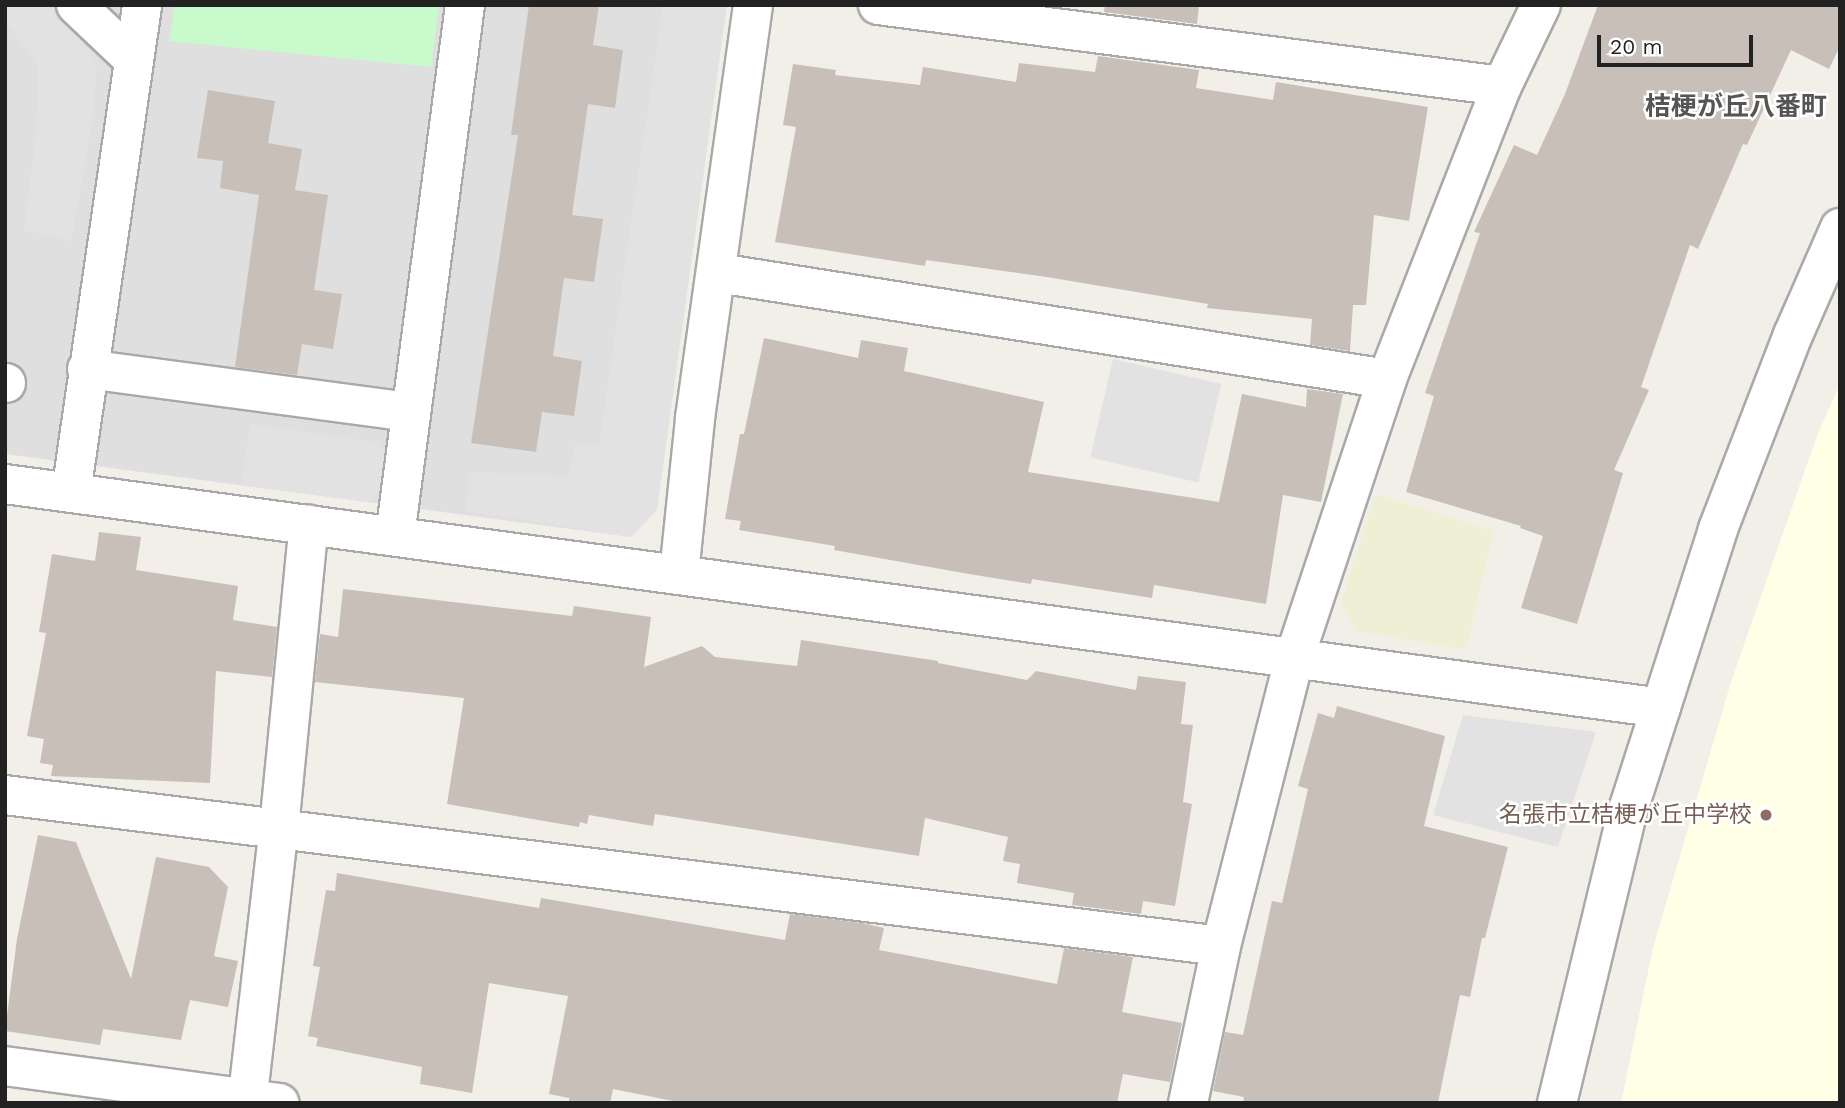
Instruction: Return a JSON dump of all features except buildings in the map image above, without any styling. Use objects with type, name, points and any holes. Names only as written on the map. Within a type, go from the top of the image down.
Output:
[{"type":"street","points":[[76,5],[133,59]]},
{"type":"street","points":[[71,493],[142,5]]},
{"type":"street","points":[[395,536],[465,5]]},
{"type":"street","points":[[679,574],[695,418],[718,274],[753,5]]},
{"type":"street","points":[[878,5],[1502,86]]},
{"type":"street","points":[[1188,1103],[1221,946],[1294,659],[1387,379],[1502,86],[1541,5]]},
{"type":"street","points":[[1556,1103],[1628,810],[1718,529],[1793,335],[1840,228]]},
{"type":"street","points":[[718,274],[1387,379]]},
{"type":"street","points":[[87,369],[411,412]]},
{"type":"street","points":[[5,484],[1661,708]]},
{"type":"street","points":[[5,1066],[258,1101],[279,828],[309,524]]},
{"type":"street","points":[[5,795],[1221,946]]},
{"type":"shaded area","points":[[5,5],[724,5],[657,509],[631,537],[5,454]]},
{"type":"shaded area","points":[[5,5],[58,5],[97,65],[93,117],[71,241],[24,230],[36,135],[39,66],[5,20]]},
{"type":"shaded area","points":[[663,5],[727,5],[657,510],[631,537],[466,511],[469,472],[569,476],[575,444],[599,446]]},
{"type":"shaded area","points":[[1113,359],[1221,384],[1198,482],[1090,457]]},
{"type":"shaded area","name":"名張市立桔梗が丘中学校","points":[[1840,384],[1840,1103],[1621,1103],[1653,948],[1731,682],[1817,436]]},
{"type":"shaded area","points":[[250,424],[376,442],[389,459],[386,489],[368,502],[241,485]]},
{"type":"shaded area","points":[[1375,494],[1494,531],[1466,650],[1355,631],[1341,602]]},
{"type":"shaded area","points":[[1463,715],[1596,732],[1558,847],[1433,815]]},
{"type":"green space","points":[[175,5],[439,5],[431,67],[169,41]]},
{"type":"place","name":"名張市立桔梗が丘中学校","points":[[1766,815]]},
{"type":"district","name":"桔梗が丘八番町","points":[[1736,107]]}]
